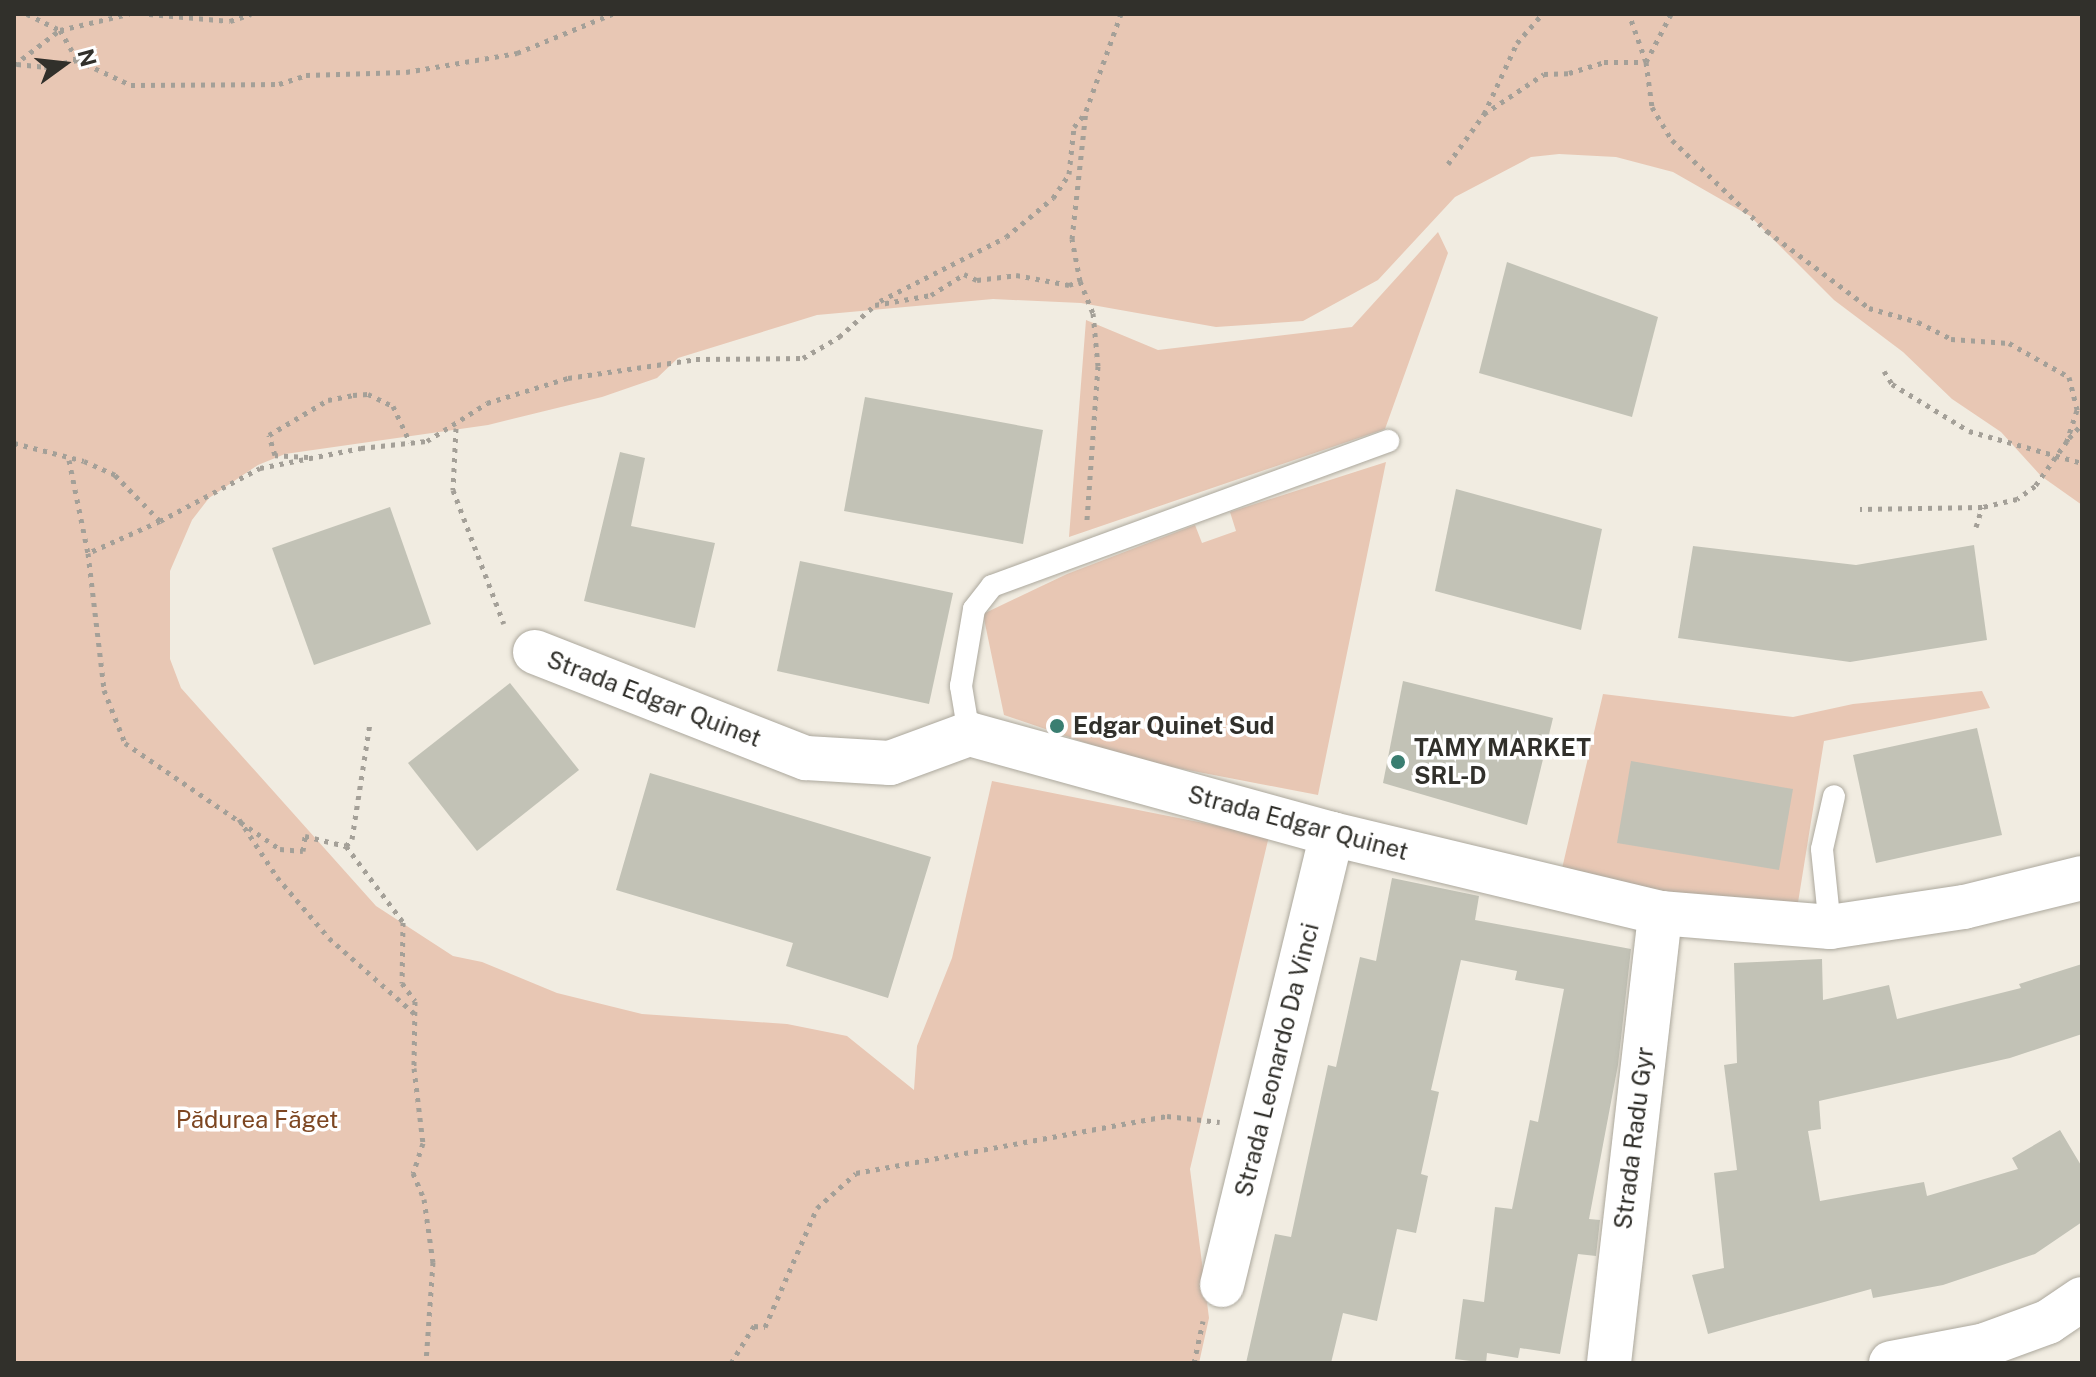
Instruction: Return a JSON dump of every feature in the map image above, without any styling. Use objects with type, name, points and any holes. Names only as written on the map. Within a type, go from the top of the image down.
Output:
[{"type":"street","name":"Strada Edgar Quinet","points":[[520,641],[819,761],[890,763],[969,734],[1332,834],[1660,913],[1830,927],[1964,907],[2082,878]]},
{"type":"street","name":"Strada Leonardo Da Vinci","points":[[1222,1285],[1332,834]]},
{"type":"street","name":"Strada Radu Gyr","points":[[1609,1363],[1660,913]]},
{"type":"street","points":[[1891,1363],[1985,1345],[2048,1322],[2082,1299]]},
{"type":"lane","points":[[969,734],[961,686],[980,595],[1088,547],[1388,441]]},
{"type":"lane","points":[[1830,927],[1822,849],[1834,796]]},
{"type":"path","points":[[27,14],[60,30],[77,60],[131,85],[279,84],[306,75],[406,72],[517,53],[612,14]]},
{"type":"path","points":[[15,64],[60,30],[129,14]]},
{"type":"path","points":[[149,14],[230,21],[251,14]]},
{"type":"path","points":[[1088,547],[1086,511],[1098,366],[1093,313],[1080,281],[1072,239],[1086,111],[1121,14]]},
{"type":"path","points":[[1448,164],[1484,114],[1517,43],[1542,14]]},
{"type":"path","points":[[1629,14],[1646,62],[1652,107],[1672,140],[1811,269],[1869,308],[1918,322],[1951,339],[2009,343],[2069,377],[2077,410],[2067,441]]},
{"type":"path","points":[[1646,62],[1671,14]]},
{"type":"path","points":[[15,64],[44,67],[77,60]]},
{"type":"path","points":[[1484,114],[1544,74],[1569,73],[1604,62],[1646,62]]},
{"type":"path","points":[[88,553],[160,521],[260,468],[427,441],[456,427],[487,403],[568,378],[696,359],[803,358],[839,337],[875,305],[971,251],[1006,237],[1053,198],[1069,174],[1074,127],[1086,111]]},
{"type":"path","points":[[875,305],[931,295],[964,274],[977,280],[1016,275],[1069,285],[1080,281]]},
{"type":"path","points":[[1884,371],[1892,384],[1931,411],[1969,431],[2082,463]]},
{"type":"path","points":[[313,457],[275,455],[269,435],[328,400],[353,395],[368,394],[393,406],[410,442]]},
{"type":"path","points":[[1860,509],[1982,507],[2017,499],[2035,486],[2082,424]]},
{"type":"path","points":[[456,427],[453,490],[520,641]]},
{"type":"path","points":[[14,443],[69,460],[84,461],[115,475],[160,521]]},
{"type":"path","points":[[69,460],[88,553],[104,690],[125,743],[171,779],[236,815],[280,849],[303,851],[305,836],[346,846],[403,922],[402,983],[415,1001],[414,1068],[423,1143],[413,1173],[424,1199],[433,1262],[426,1363]]},
{"type":"path","points":[[1976,527],[1982,507]]},
{"type":"path","points":[[346,846],[359,804],[370,723]]},
{"type":"path","points":[[236,815],[277,877],[329,938],[415,1014]]},
{"type":"path","points":[[731,1363],[754,1326],[765,1327],[817,1208],[856,1173],[1167,1116],[1260,1131]]},
{"type":"green space","name":"Pădurea Făget","points":[[14,14],[2082,14],[2082,505],[2041,476],[2001,432],[1952,399],[1903,352],[1834,300],[1750,216],[1673,172],[1616,157],[1559,154],[1531,157],[1455,197],[1378,280],[1303,321],[1216,327],[1081,303],[993,299],[817,315],[678,358],[657,378],[602,397],[488,425],[285,454],[258,465],[209,498],[192,520],[170,571],[170,659],[181,688],[376,906],[453,956],[482,962],[557,993],[642,1014],[787,1024],[847,1036],[914,1090],[917,1046],[952,958],[992,781],[1269,836],[1190,1169],[1209,1318],[1199,1363],[14,1363]]},
{"type":"green space","points":[[1438,232],[1448,253],[1385,429],[1069,537],[1086,320],[1158,350],[1352,327]]},
{"type":"green space","points":[[1386,462],[1318,795],[1136,760],[1004,715],[983,614],[1067,574],[1195,525],[1202,543],[1236,531],[1230,512]]},
{"type":"green space","points":[[1982,691],[1990,708],[1824,741],[1796,915],[1560,877],[1603,694],[1793,717],[1853,704]]},
{"type":"building","points":[[1507,262],[1658,317],[1632,417],[1479,373]]},
{"type":"building","points":[[865,397],[1043,430],[1023,544],[844,511]]},
{"type":"building","points":[[620,452],[645,458],[631,526],[715,543],[695,628],[584,601]]},
{"type":"building","points":[[1456,489],[1602,529],[1581,630],[1435,591]]},
{"type":"building","points":[[390,507],[431,624],[314,665],[272,548]]},
{"type":"building","points":[[1974,545],[1987,640],[1850,662],[1678,638],[1693,546],[1856,565]]},
{"type":"building","points":[[800,561],[953,593],[929,704],[777,671]]},
{"type":"building","points":[[1403,681],[1553,718],[1527,825],[1383,783]]},
{"type":"building","points":[[510,683],[579,770],[477,851],[408,763]]},
{"type":"building","points":[[1977,728],[2002,835],[1876,863],[1853,755]]},
{"type":"building","points":[[1631,761],[1793,789],[1779,870],[1617,843]]},
{"type":"building","points":[[650,773],[931,857],[888,998],[786,966],[793,943],[616,890]]},
{"type":"building","points":[[1392,878],[1479,896],[1475,920],[1631,949],[1618,1065],[1589,1219],[1600,1220],[1596,1256],[1578,1254],[1560,1354],[1520,1348],[1518,1358],[1487,1353],[1486,1363],[1455,1359],[1463,1299],[1484,1302],[1495,1207],[1512,1209],[1530,1120],[1538,1122],[1564,989],[1515,980],[1517,971],[1461,960],[1431,1090],[1439,1092],[1421,1174],[1428,1176],[1416,1233],[1397,1229],[1377,1321],[1343,1313],[1331,1363],[1246,1363],[1275,1234],[1291,1237],[1328,1065],[1336,1067],[1360,957],[1376,961]]},
{"type":"building","points":[[1822,959],[1823,1000],[1889,985],[1897,1019],[2021,988],[2019,984],[2082,964],[2082,1034],[2010,1058],[1819,1101],[1821,1129],[1808,1131],[1820,1201],[1924,1182],[1927,1196],[2018,1169],[2012,1158],[2060,1130],[2082,1167],[2082,1222],[2035,1254],[1943,1285],[1873,1298],[1871,1289],[1708,1334],[1692,1275],[1724,1268],[1714,1173],[1737,1170],[1724,1065],[1737,1063],[1734,963]]},
{"type":"place","name":"Edgar Quinet Sud","points":[[1057,726]]},
{"type":"place","name":"TAMY MARKET SRL-D","points":[[1398,762]]}]
